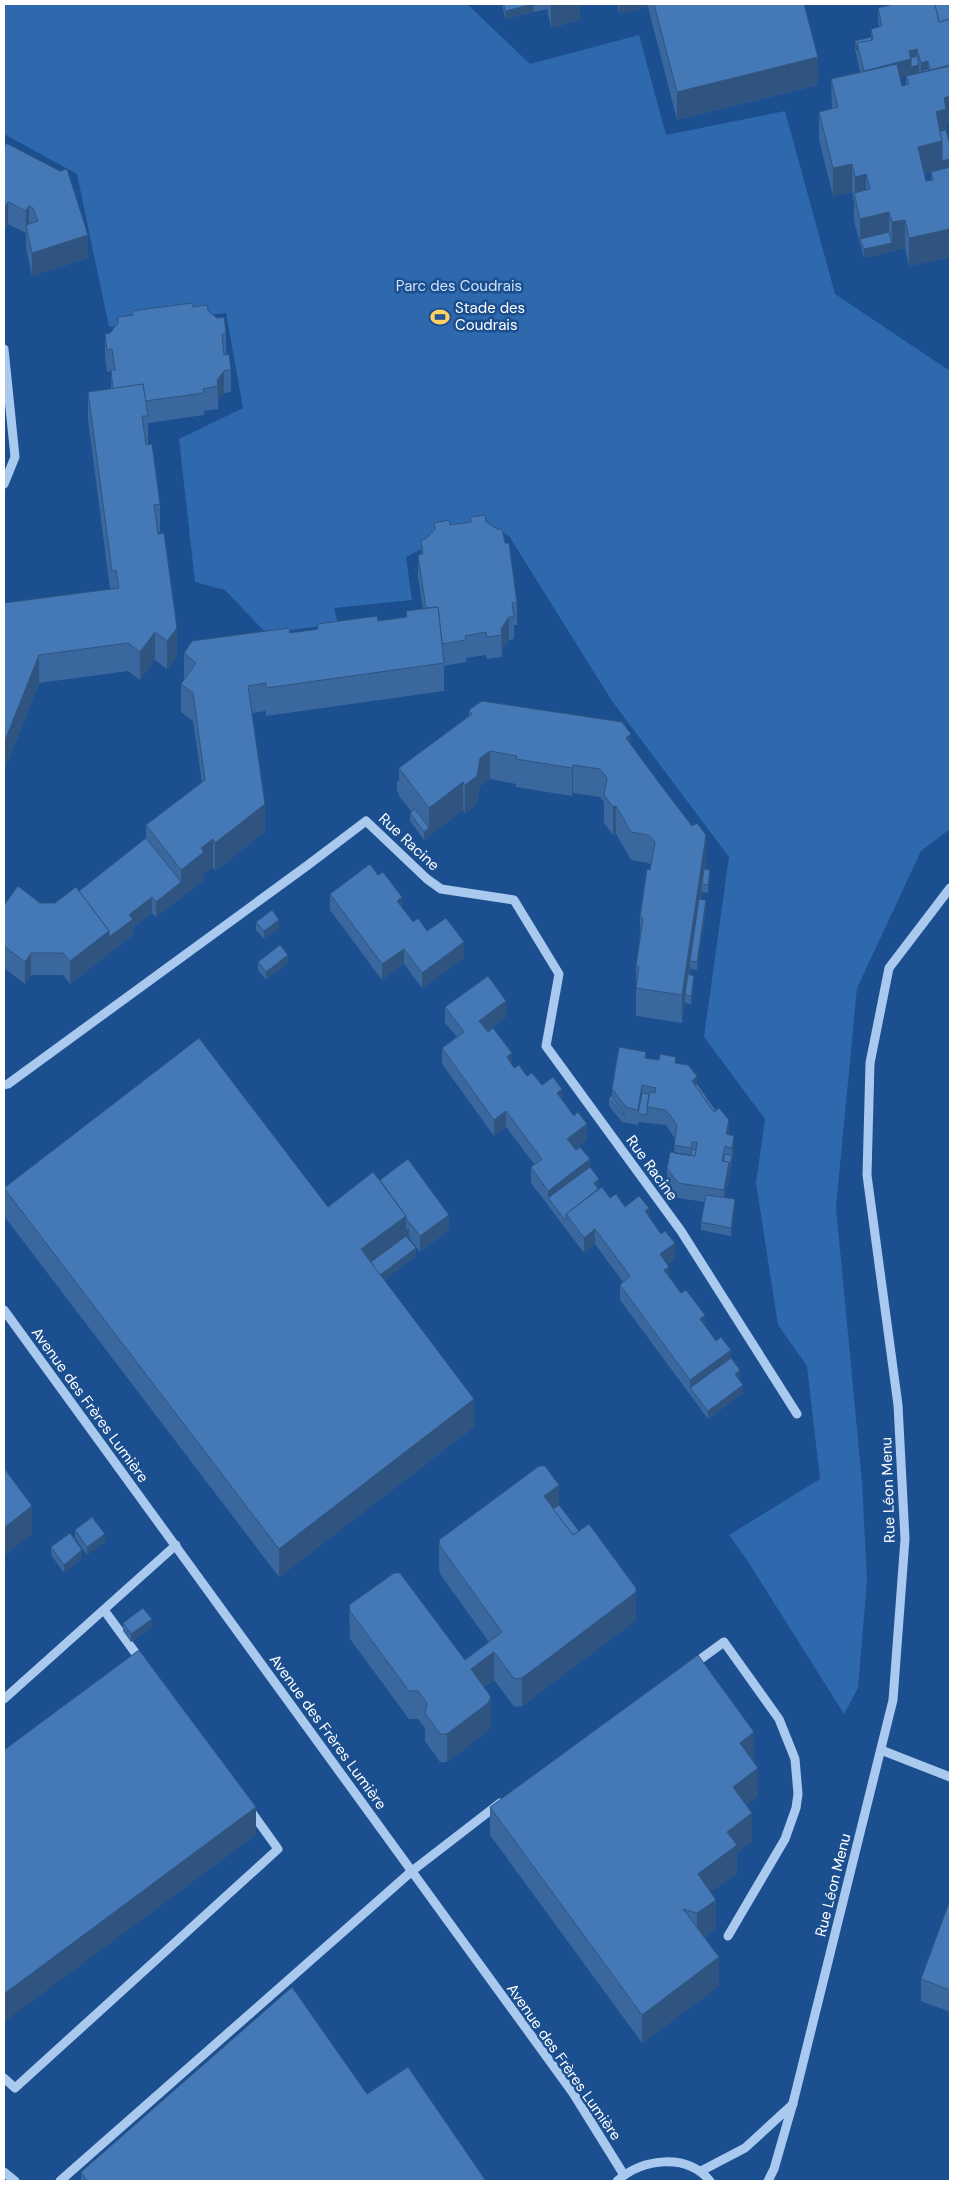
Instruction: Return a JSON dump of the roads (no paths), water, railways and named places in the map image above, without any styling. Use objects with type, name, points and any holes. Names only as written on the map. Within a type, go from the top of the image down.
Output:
[{"type":"street","points":[[4,349],[15,457],[4,484]]},
{"type":"street","name":"Rue Racine","points":[[4,1085],[8,1084],[366,821],[427,879],[442,888],[514,900],[559,974],[546,1046],[681,1232],[797,1414]]},
{"type":"street","name":"Rue Léon Menu","points":[[768,2181],[774,2169],[794,2103],[893,1700],[905,1539],[898,1405],[867,1175],[870,1063],[889,968],[950,888]]},
{"type":"street","name":"Avenue des Frères Lumière","points":[[4,1310],[573,2093],[621,2178]]},
{"type":"street","points":[[4,1699],[176,1545]]},
{"type":"street","points":[[104,1610],[150,1673]]},
{"type":"street","points":[[685,1671],[724,1642],[779,1719],[795,1759],[798,1794],[796,1808],[785,1839],[728,1936]]},
{"type":"street","points":[[881,1750],[950,1777]]},
{"type":"street","points":[[60,2181],[412,1872],[511,1795]]},
{"type":"street","points":[[4,2078],[15,2088],[278,1849],[243,1801]]},
{"type":"street","points":[[702,2171],[745,2148],[794,2103]]},
{"type":"street","points":[[621,2178],[641,2166],[665,2161],[691,2166],[702,2171],[710,2181]]},
{"type":"street","points":[[4,2172],[14,2181]]},
{"type":"place","name":"Stade des Coudrais","points":[[440,317]]},
{"type":"park label","name":"Parc des Coudrais","points":[[459,286]]}]
